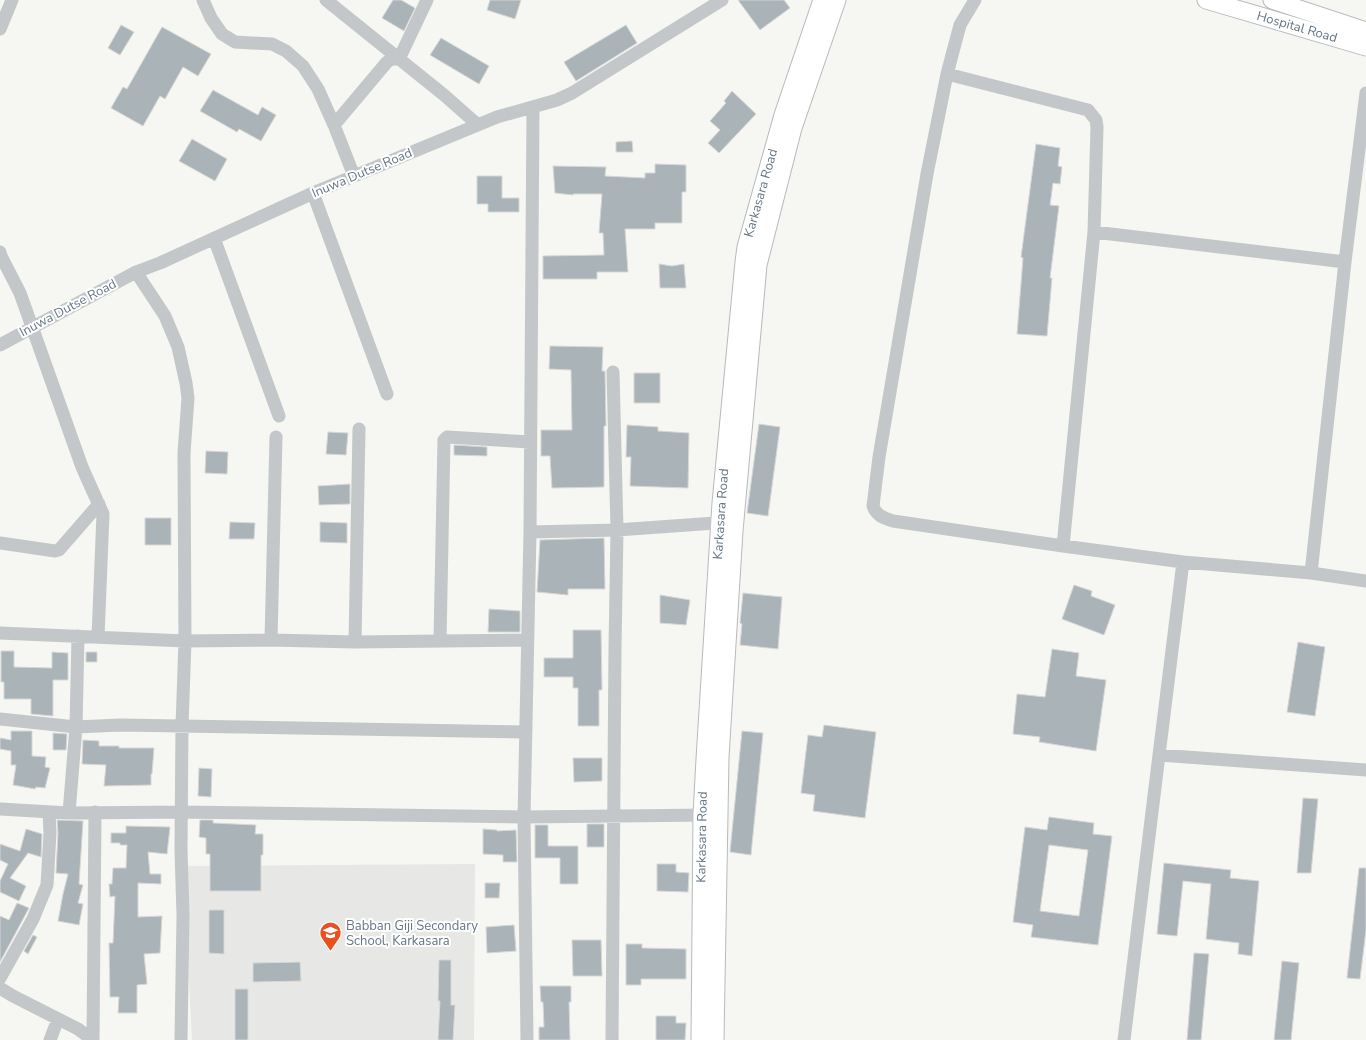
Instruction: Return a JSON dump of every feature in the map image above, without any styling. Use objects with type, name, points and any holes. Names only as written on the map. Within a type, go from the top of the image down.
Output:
[{"type":"main road","name":"Karkasara Road","points":[[700,1040],[710,815],[720,757],[728,522],[746,247],[783,115],[822,0]]},
{"type":"main road","name":"Karkasara Road","points":[[728,522],[760,251],[793,128],[837,0]]},
{"type":"main road","name":"Hospital Road","points":[[1206,0],[1366,47]]},
{"type":"main road","name":"Hospital Road","points":[[1272,0],[1366,31]]},
{"type":"main road","name":"Karkasara Road","points":[[710,815],[716,1040]]},
{"type":"street","points":[[0,29],[12,0]]},
{"type":"street","points":[[203,0],[211,18],[222,34],[235,42],[272,44],[286,51],[303,66],[318,89],[354,176]]},
{"type":"street","points":[[326,0],[444,95],[478,125]]},
{"type":"street","points":[[399,59],[427,0]]},
{"type":"street","name":"Inuwa Dutse Road","points":[[0,345],[136,272],[160,263],[313,193],[497,117],[557,100],[572,93],[722,0]]},
{"type":"street","points":[[975,0],[960,25],[947,74],[927,174],[879,457],[873,506],[875,512],[880,516],[893,521],[1063,546],[1183,562],[1311,573],[1366,581]]},
{"type":"street","points":[[334,125],[387,62],[392,59],[399,59]]},
{"type":"street","points":[[947,74],[1088,110],[1096,120],[1094,232],[1063,546]]},
{"type":"street","points":[[1311,573],[1345,262],[1366,93]]},
{"type":"street","points":[[527,1040],[524,817],[530,532],[533,107]]},
{"type":"street","points":[[313,193],[387,394]]},
{"type":"street","points":[[1094,232],[1345,262]]},
{"type":"street","points":[[214,238],[279,416]]},
{"type":"street","points":[[0,252],[20,293],[82,467],[103,514],[98,637]]},
{"type":"street","points":[[136,272],[165,316],[178,347],[188,398],[184,453],[185,641],[181,812],[183,915],[181,1040]]},
{"type":"street","points":[[612,1040],[617,530],[613,372]]},
{"type":"street","points":[[355,642],[359,429]]},
{"type":"street","points":[[272,640],[276,437]]},
{"type":"street","points":[[440,641],[444,440],[447,438],[530,442]]},
{"type":"street","points":[[0,543],[55,551],[59,550],[99,504]]},
{"type":"street","points":[[530,532],[617,530],[728,522]]},
{"type":"street","points":[[1124,1040],[1183,562]]},
{"type":"street","points":[[0,633],[185,641],[272,640],[355,642],[528,640]]},
{"type":"street","points":[[69,813],[76,727],[78,636]]},
{"type":"street","points":[[0,719],[76,727],[120,725],[526,732]]},
{"type":"street","points":[[1159,755],[1366,770]]},
{"type":"street","points":[[0,809],[69,813],[181,812],[524,817],[710,815]]},
{"type":"street","points":[[0,978],[33,919],[47,885],[50,833],[49,812]]},
{"type":"street","points":[[93,1040],[95,812]]},
{"type":"street","points":[[2,992],[78,1029],[93,1040]]},
{"type":"street","points":[[50,1040],[58,1019]]},
{"type":"shaded area","name":"Babban Giji Secondary School, Karkasara","points":[[475,864],[474,1040],[192,1040],[183,866]]},
{"type":"building","points":[[393,0],[401,0],[415,8],[404,31],[382,18]]},
{"type":"building","points":[[490,0],[521,0],[515,19],[487,10]]},
{"type":"building","points":[[738,0],[784,0],[790,8],[760,30]]},
{"type":"building","points":[[121,25],[134,32],[120,55],[108,48]]},
{"type":"building","points":[[626,25],[637,43],[576,81],[564,62]]},
{"type":"building","points":[[162,27],[211,54],[198,76],[183,67],[165,99],[160,96],[143,126],[111,108],[123,87],[127,89]]},
{"type":"building","points":[[441,38],[489,66],[479,84],[430,55]]},
{"type":"building","points":[[213,90],[258,115],[262,107],[276,115],[261,141],[239,129],[237,132],[200,111]]},
{"type":"building","points":[[732,91],[756,114],[719,153],[708,143],[720,130],[710,121],[726,103],[724,101]]},
{"type":"building","points":[[192,139],[227,159],[215,181],[179,161]]},
{"type":"building","points":[[632,141],[633,152],[616,152],[616,142]]},
{"type":"building","points":[[1036,144],[1060,148],[1058,166],[1062,167],[1060,184],[1053,183],[1050,205],[1059,206],[1050,278],[1052,278],[1047,336],[1017,334],[1023,258],[1021,257]]},
{"type":"building","points":[[655,164],[686,165],[686,192],[682,192],[682,223],[655,223],[655,229],[625,229],[628,272],[597,272],[597,279],[543,279],[543,256],[604,255],[603,233],[599,233],[602,194],[573,195],[555,193],[553,166],[606,167],[605,176],[645,178],[645,173],[655,173]]},
{"type":"building","points":[[477,176],[502,176],[502,198],[519,198],[519,212],[488,212],[488,204],[477,204]]},
{"type":"building","points":[[659,264],[672,266],[684,264],[686,288],[660,288]]},
{"type":"building","points":[[550,346],[603,347],[602,371],[605,371],[606,426],[604,426],[604,487],[552,488],[550,456],[541,456],[541,430],[572,430],[571,370],[549,369]]},
{"type":"building","points":[[634,373],[660,373],[660,403],[634,403]]},
{"type":"building","points":[[759,424],[780,427],[768,516],[747,513]]},
{"type":"building","points":[[627,425],[658,427],[658,431],[689,433],[688,488],[630,486],[631,457],[626,457]]},
{"type":"building","points":[[328,432],[348,433],[346,455],[326,454]]},
{"type":"building","points":[[454,445],[487,447],[487,456],[454,455]]},
{"type":"building","points":[[206,451],[228,452],[227,474],[205,473]]},
{"type":"building","points":[[350,484],[350,504],[319,505],[318,486]]},
{"type":"building","points":[[145,518],[171,518],[171,545],[145,545]]},
{"type":"building","points":[[230,522],[255,523],[254,539],[229,539]]},
{"type":"building","points":[[320,522],[347,523],[347,543],[320,542]]},
{"type":"building","points":[[604,538],[605,589],[568,589],[568,595],[537,592],[540,540]]},
{"type":"building","points":[[1074,585],[1092,591],[1091,596],[1115,605],[1104,635],[1062,619]]},
{"type":"building","points":[[743,593],[782,597],[778,649],[740,645],[742,624],[740,623]]},
{"type":"building","points":[[660,595],[690,600],[686,625],[660,623]]},
{"type":"building","points":[[489,609],[520,611],[520,632],[488,632]]},
{"type":"building","points":[[573,630],[601,630],[602,690],[599,690],[599,726],[578,726],[578,688],[573,688],[573,677],[544,677],[544,658],[573,658]]},
{"type":"building","points":[[1298,642],[1325,647],[1315,716],[1287,712]]},
{"type":"building","points":[[1052,649],[1079,653],[1076,676],[1106,680],[1096,751],[1039,742],[1040,737],[1013,734],[1017,694],[1045,697]]},
{"type":"building","points":[[1,651],[14,651],[14,667],[52,668],[52,652],[68,653],[68,680],[53,680],[53,716],[31,714],[31,699],[4,699],[4,682],[1,682]]},
{"type":"building","points":[[86,652],[97,652],[97,662],[86,662]]},
{"type":"building","points":[[824,725],[876,732],[865,818],[813,811],[815,795],[801,793],[808,735],[822,737]]},
{"type":"building","points":[[11,731],[32,731],[32,756],[46,757],[45,767],[50,768],[45,788],[36,787],[35,789],[13,785],[16,765],[11,765],[11,751],[0,749],[0,738],[11,740]]},
{"type":"building","points":[[742,731],[763,733],[751,855],[730,852]]},
{"type":"building","points":[[53,733],[67,734],[66,750],[53,750]]},
{"type":"building","points":[[83,740],[99,741],[99,746],[119,746],[119,748],[154,748],[151,785],[104,786],[106,765],[82,764]]},
{"type":"building","points":[[573,758],[602,758],[602,781],[574,782]]},
{"type":"building","points":[[199,768],[212,769],[211,797],[198,796]]},
{"type":"building","points":[[1303,798],[1318,799],[1311,873],[1297,873]]},
{"type":"building","points":[[1049,817],[1094,823],[1093,834],[1112,836],[1098,945],[1031,937],[1033,925],[1013,922],[1025,827],[1047,830]],"holes":[[[1049,845],[1088,850],[1079,916],[1040,911]]]},
{"type":"building","points":[[57,820],[83,821],[79,884],[83,885],[78,903],[83,904],[79,925],[58,921],[68,874],[56,873],[58,833]]},
{"type":"building","points":[[200,820],[213,820],[213,823],[256,825],[255,834],[263,834],[263,855],[261,855],[261,891],[210,891],[210,854],[206,854],[206,838],[199,837]]},
{"type":"building","points":[[587,824],[604,824],[604,847],[587,847]]},
{"type":"building","points":[[535,825],[548,825],[548,846],[578,846],[578,884],[560,884],[560,858],[535,858]]},
{"type":"building","points":[[126,826],[170,827],[167,854],[148,852],[150,874],[161,874],[161,884],[138,883],[138,917],[162,916],[160,953],[144,954],[147,984],[137,985],[137,1013],[118,1013],[119,997],[110,997],[109,943],[113,943],[115,896],[110,897],[109,884],[112,884],[113,868],[126,868],[127,845],[111,843],[111,833],[126,833]]},
{"type":"building","points":[[26,829],[42,834],[41,857],[28,853],[10,878],[26,886],[19,901],[0,892],[0,881],[8,864],[0,860],[0,844],[20,851]]},
{"type":"building","points":[[483,829],[497,831],[516,830],[517,862],[503,862],[503,855],[483,854]]},
{"type":"building","points":[[1164,863],[1231,870],[1230,878],[1259,881],[1252,956],[1238,954],[1239,943],[1206,939],[1211,884],[1183,881],[1177,936],[1157,934]]},
{"type":"building","points":[[657,864],[676,864],[676,872],[689,873],[688,892],[657,891]]},
{"type":"building","points":[[1359,868],[1366,868],[1366,930],[1360,979],[1347,978]]},
{"type":"building","points":[[485,883],[500,883],[499,898],[485,898]]},
{"type":"building","points":[[17,903],[29,908],[0,962],[0,916],[9,920]]},
{"type":"building","points":[[209,910],[224,910],[224,954],[209,953]]},
{"type":"building","points":[[514,925],[516,951],[487,953],[486,927]]},
{"type":"building","points":[[33,935],[37,937],[28,954],[24,951]]},
{"type":"building","points":[[572,940],[601,940],[602,976],[573,976]]},
{"type":"building","points":[[626,944],[642,944],[642,948],[686,949],[686,979],[641,979],[641,985],[626,985]]},
{"type":"building","points":[[1194,953],[1209,954],[1201,1040],[1187,1040]]},
{"type":"building","points":[[439,960],[451,960],[451,1005],[455,1005],[453,1040],[438,1040],[440,1001],[438,1001]]},
{"type":"building","points":[[1282,961],[1299,963],[1291,1040],[1274,1040]]},
{"type":"building","points":[[300,962],[301,981],[253,982],[253,963]]},
{"type":"building","points":[[540,986],[571,986],[571,1002],[569,1002],[570,1040],[539,1040],[539,1027],[544,1027],[543,1002],[541,1002]]},
{"type":"building","points":[[235,989],[248,989],[248,1040],[235,1040]]},
{"type":"building","points":[[656,1016],[676,1016],[676,1023],[686,1023],[685,1040],[656,1040]]},
{"type":"place","name":"Babban Giji Secondary School, Karkasara","points":[[331,952]]}]
